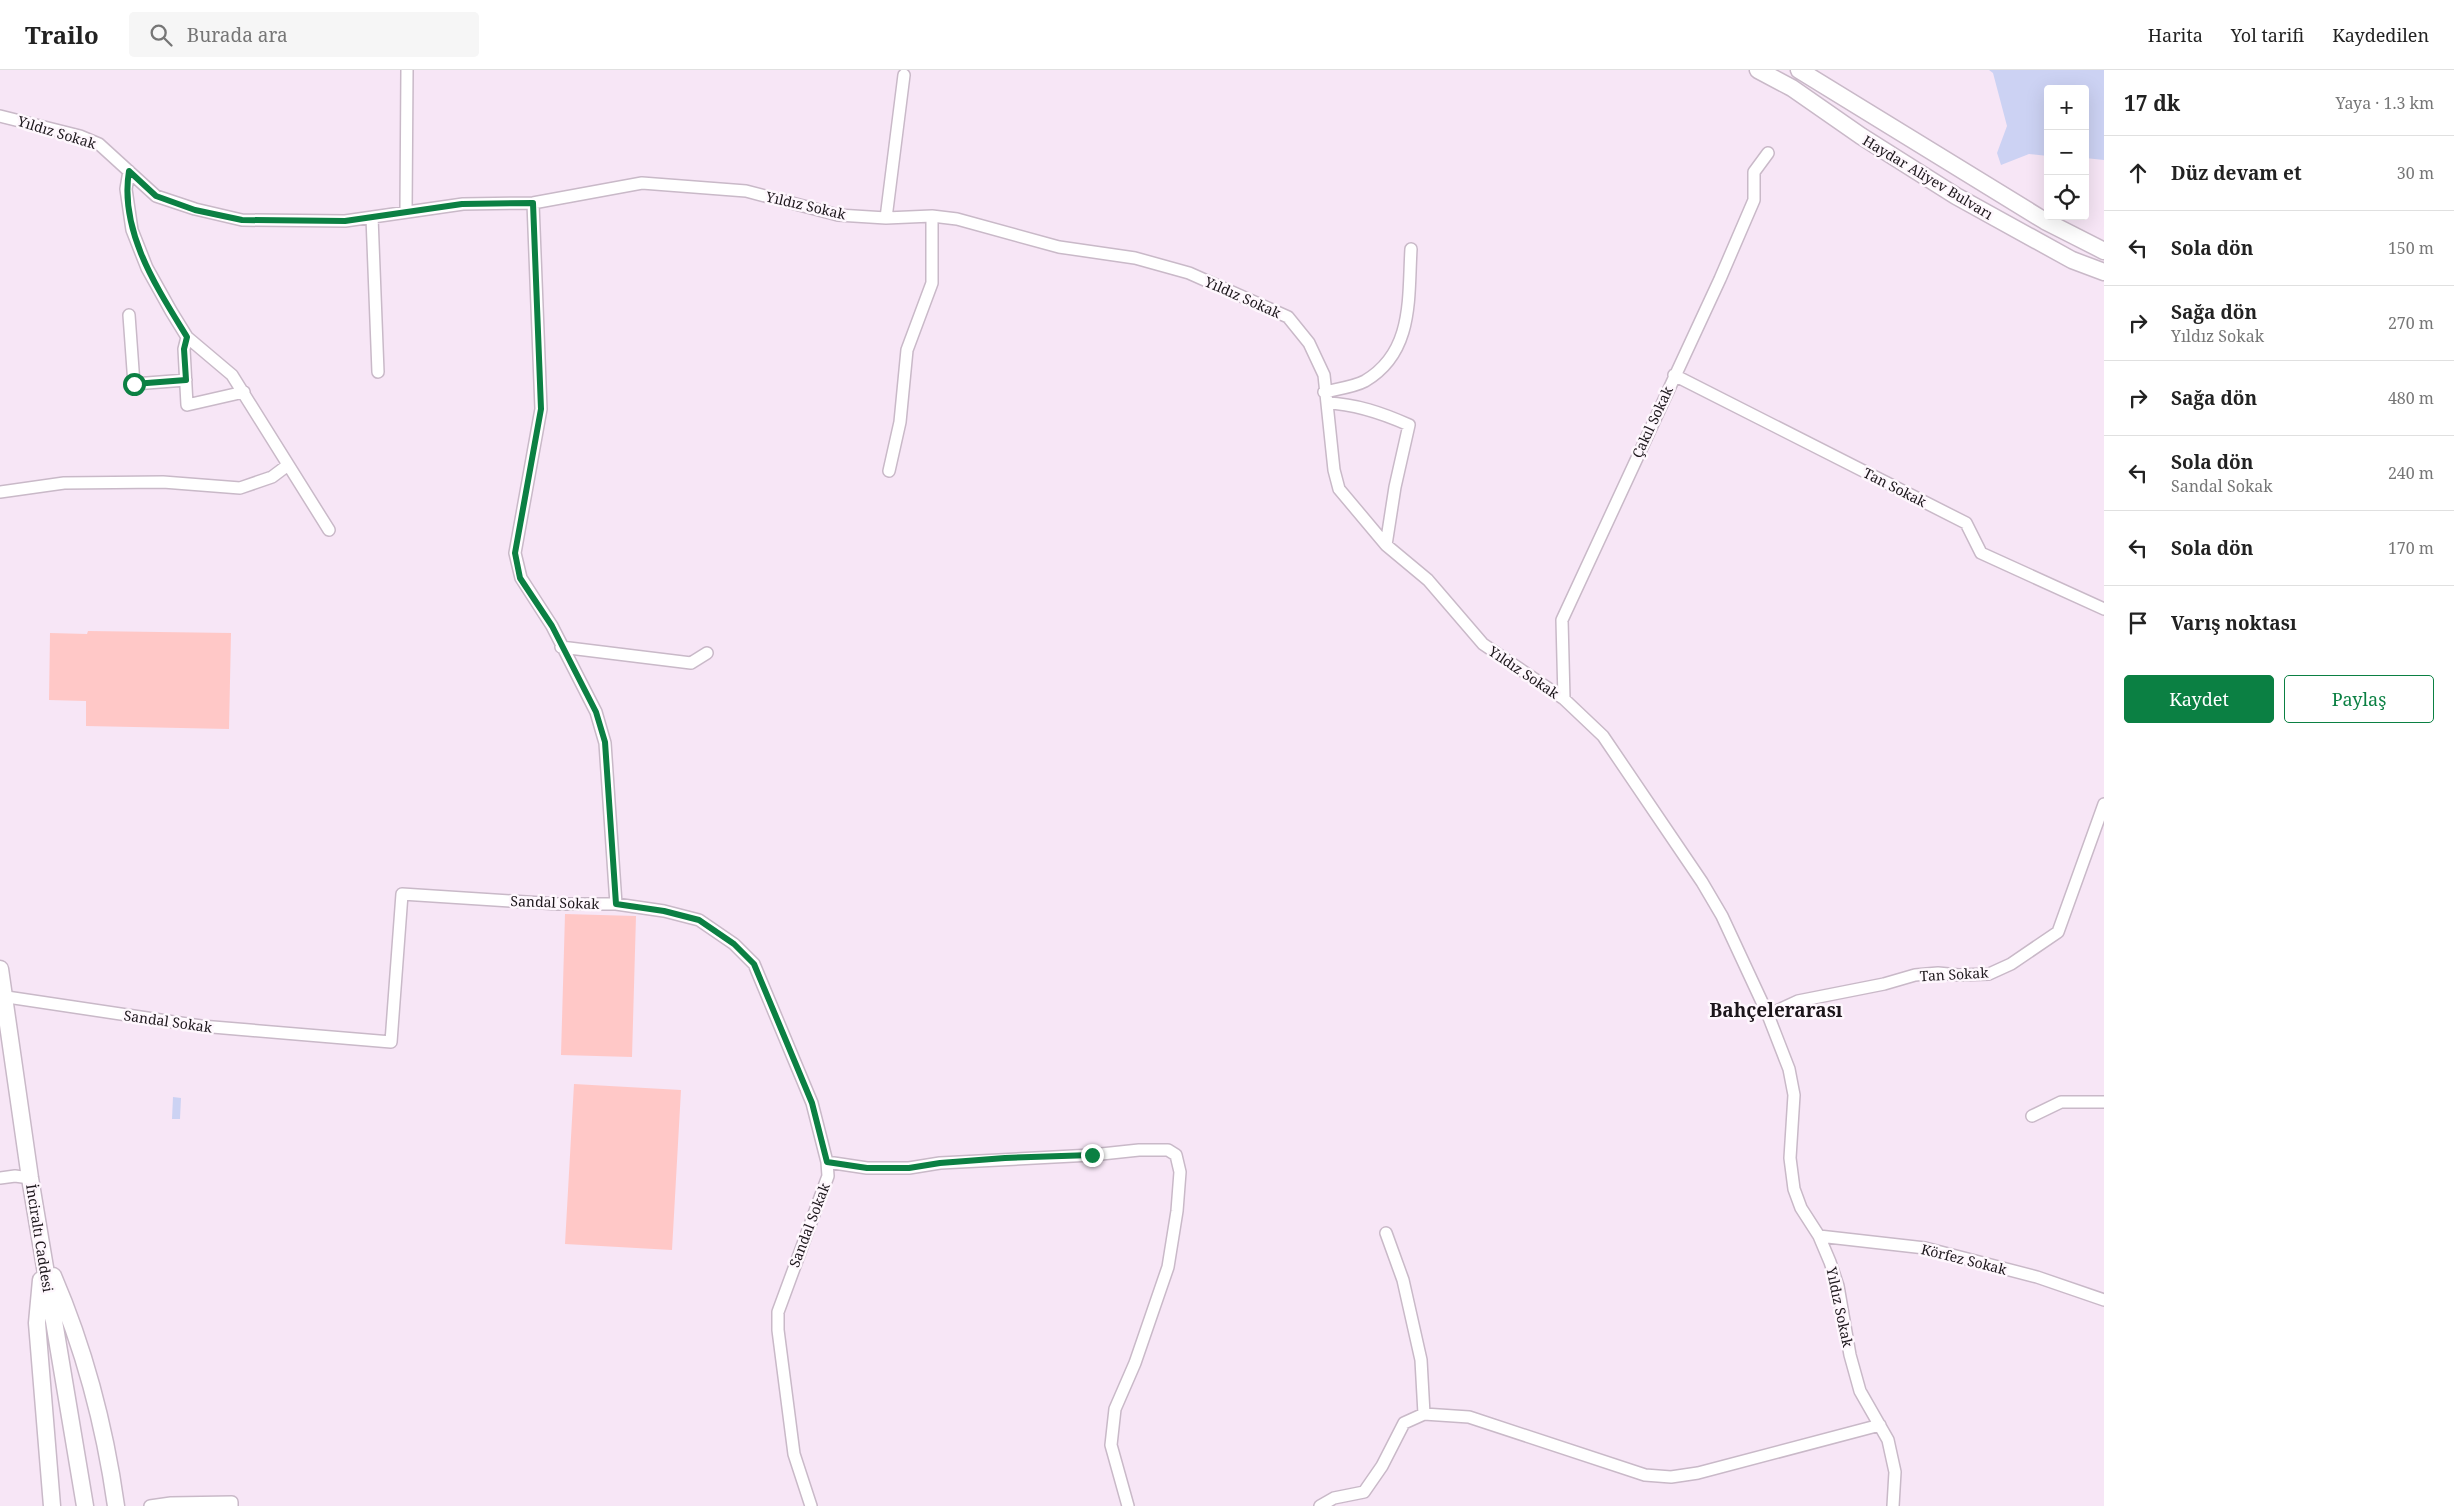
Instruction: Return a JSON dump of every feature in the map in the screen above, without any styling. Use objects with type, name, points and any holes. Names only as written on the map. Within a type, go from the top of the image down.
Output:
[{"type":"main road","name":"Haydar Aliyev Bulvarı","points":[[1758,70],[1792,88],[1861,136],[1956,196],[2072,260],[2104,272]]},
{"type":"main road","name":"Haydar Aliyev Bulvarı","points":[[1799,70],[2045,221],[2104,250]]},
{"type":"main road","name":"İnciraltı Caddesi","points":[[0,969],[2,997],[30,1178],[85,1506]]},
{"type":"main road","points":[[44,1255],[37,1323],[52,1506]]},
{"type":"main road","points":[[44,1255],[71,1319],[109,1457],[116,1506]]},
{"type":"street","points":[[406,210],[407,70]]},
{"type":"street","points":[[886,218],[904,75]]},
{"type":"street","name":"Yıldız Sokak","points":[[0,116],[80,136],[100,144],[156,196],[195,210],[242,220],[345,221],[406,210],[462,204],[533,203],[642,183],[746,191],[838,215],[886,218],[932,216],[957,219],[1059,246],[1135,258],[1189,273],[1265,305],[1288,317],[1309,343],[1324,375],[1334,470],[1339,489],[1386,544],[1428,580],[1484,644],[1564,699],[1603,736],[1702,882],[1722,916],[1768,1015],[1789,1070],[1794,1096],[1790,1158],[1794,1189],[1801,1208],[1819,1236],[1838,1286],[1850,1355],[1860,1391],[1888,1440],[1895,1472],[1893,1506]]},
{"type":"street","name":"Çakıl Sokak","points":[[1564,699],[1562,620],[1720,279],[1754,200],[1754,172],[1768,153]]},
{"type":"street","points":[[129,171],[126,189],[132,230],[147,268],[187,337],[224,366],[244,392],[330,530]]},
{"type":"street","points":[[533,203],[541,409],[515,553],[520,578],[552,626],[561,647],[596,712],[605,742],[616,904]]},
{"type":"street","points":[[889,471],[900,422],[907,350],[932,283],[932,216]]},
{"type":"street","points":[[372,217],[378,372]]},
{"type":"street","points":[[1325,397],[1364,381],[1389,362],[1407,325],[1411,249]]},
{"type":"street","points":[[129,316],[134,384],[186,380]]},
{"type":"street","points":[[187,337],[184,349],[187,405],[244,392]]},
{"type":"street","name":"Tan Sokak","points":[[1674,375],[1966,523],[1981,553],[2104,609]]},
{"type":"street","points":[[1325,397],[1390,416],[1409,425],[1395,487],[1386,544]]},
{"type":"street","points":[[0,492],[64,483],[164,482],[240,488],[272,477],[288,465]]},
{"type":"street","points":[[561,647],[691,663],[707,653]]},
{"type":"street","name":"Tan Sokak","points":[[1768,1015],[1798,1001],[1915,976],[1938,973],[1960,976],[1989,974],[2011,964],[2058,932],[2104,804]]},
{"type":"street","name":"Sandal Sokak","points":[[2,997],[201,1026],[392,1042],[402,894],[558,904],[616,904],[664,911],[699,920],[734,944],[754,964],[812,1103],[827,1162],[828,1176],[778,1312],[794,1454],[812,1506]]},
{"type":"street","points":[[2032,1116],[2061,1102],[2104,1102]]},
{"type":"street","points":[[827,1162],[867,1168],[909,1168],[949,1162],[1092,1155],[1139,1150],[1168,1150],[1176,1155],[1180,1172],[1177,1211],[1168,1267],[1136,1363],[1115,1409],[1111,1444],[1128,1506]]},
{"type":"street","points":[[0,1178],[15,1176],[30,1178]]},
{"type":"street","points":[[1386,1233],[1403,1280],[1421,1360],[1424,1414]]},
{"type":"street","name":"Körfez Sokak","points":[[1819,1236],[1925,1248],[2037,1277],[2104,1300]]},
{"type":"street","points":[[1320,1506],[1334,1498],[1364,1492],[1382,1466],[1404,1423],[1424,1414],[1469,1417],[1645,1475],[1671,1477],[1698,1473],[1880,1425]]},
{"type":"street","points":[[150,1506],[171,1502],[232,1502],[232,1506]]},
{"type":"shaded area","points":[[88,631],[231,633],[229,729],[86,726],[86,701],[49,700],[50,633],[87,634]]},
{"type":"shaded area","points":[[565,914],[636,916],[632,1057],[561,1055]]},
{"type":"shaded area","points":[[574,1084],[681,1090],[672,1250],[565,1244]]},
{"type":"water","points":[[1989,70],[2104,70],[2104,160],[2089,158],[2089,85],[2044,85],[2044,156],[2029,154],[2001,165],[1997,153],[2007,126],[1993,73]]},
{"type":"water","points":[[173,1097],[181,1098],[180,1119],[172,1119]]},
{"type":"district","name":"Bahçelerarası","points":[[1776,1010]]},
{"type":"route","points":[[134,384],[186,380],[184,349],[187,337],[147,268],[132,230],[126,189],[129,171],[156,196],[195,210],[242,220],[345,221],[406,210],[462,204],[533,203],[541,409],[515,553],[520,578],[552,626],[561,647],[596,712],[605,742],[616,904],[664,911],[699,920],[734,944],[754,964],[812,1103],[827,1162],[867,1168],[909,1168],[940,1163],[1005,1158],[1092,1155]]}]
